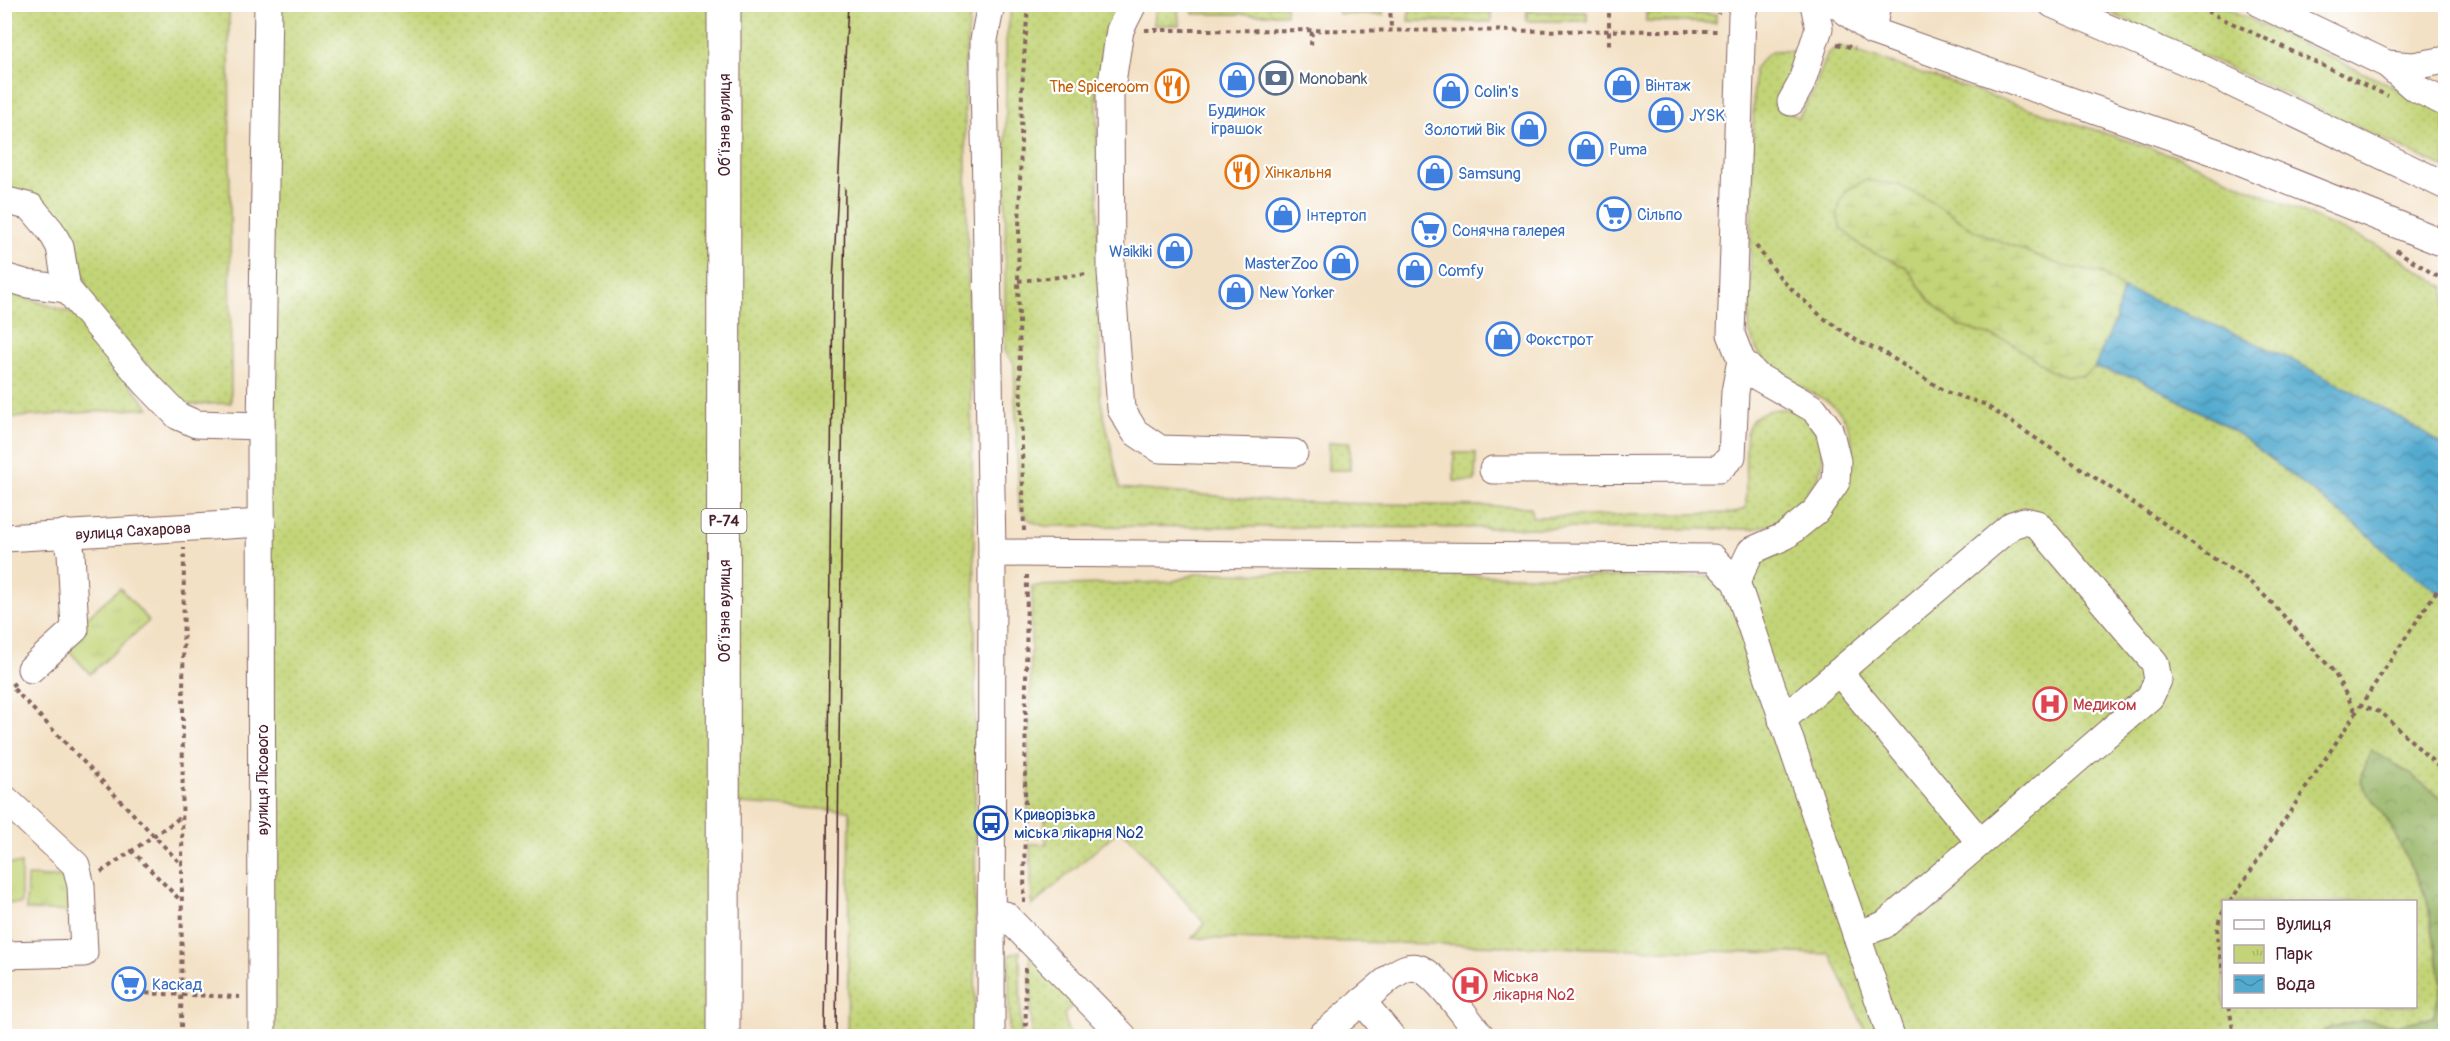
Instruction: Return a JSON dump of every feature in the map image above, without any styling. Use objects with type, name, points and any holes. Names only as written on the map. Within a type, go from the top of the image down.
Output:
[{"type":"main road","name":"Обʼїзна вулиця","points":[[723,1036],[724,4]]},
{"type":"street","name":"вулиця Лісового","points":[[261,1036],[261,426],[268,4]]},
{"type":"street","points":[[991,4],[984,40],[992,553],[991,1036]]},
{"type":"street","points":[[1133,4],[1120,30],[1110,95],[1111,272],[1121,409],[1135,432],[1160,449],[1294,453]]},
{"type":"street","points":[[1736,582],[1751,551],[1785,536],[1816,511],[1836,482],[1837,461],[1829,429],[1814,409],[1758,377],[1741,360],[1731,334],[1742,16],[1745,4]]},
{"type":"street","points":[[1791,102],[1801,84],[1819,28],[1814,4]]},
{"type":"street","points":[[1836,4],[1868,41],[2221,154],[2445,244]]},
{"type":"street","points":[[1868,41],[1877,4]]},
{"type":"street","points":[[2052,4],[2194,65],[2445,186]]},
{"type":"street","points":[[2261,4],[2387,64],[2413,87],[2445,103]]},
{"type":"street","points":[[2387,64],[2413,66],[2445,60]]},
{"type":"street","points":[[4,200],[31,207],[51,231],[60,247],[67,289],[146,383],[178,416],[196,424],[261,426]]},
{"type":"street","points":[[4,277],[28,284],[67,289]]},
{"type":"street","points":[[1493,470],[1719,469],[1732,456],[1735,392],[1741,360]]},
{"type":"street","points":[[1782,720],[2012,525],[2024,521],[2037,524],[2155,663],[2158,680],[2150,697],[1884,925],[1856,935]]},
{"type":"street","name":"вулиця Сахарова","points":[[4,538],[262,523]]},
{"type":"street","points":[[31,669],[75,629],[71,552],[65,533]]},
{"type":"street","points":[[992,553],[1713,558],[1736,582],[1891,1036]]},
{"type":"street","points":[[1839,672],[1980,842]]},
{"type":"street","points":[[4,798],[76,865],[81,886],[84,953],[4,955]]},
{"type":"street","points":[[991,916],[1005,915],[1123,1036]]},
{"type":"street","points":[[1320,1036],[1392,976],[1404,968],[1417,967],[1430,974],[1481,1036]]},
{"type":"street","points":[[1362,1001],[1391,1036]]},
{"type":"path","points":[[1026,1036],[1022,832],[1028,591],[1018,376],[1018,281],[1022,79],[1028,4]]},
{"type":"path","points":[[1390,4],[1391,28]]},
{"type":"path","points":[[1609,4],[1609,46]]},
{"type":"path","points":[[1120,30],[1391,28],[1719,31],[1718,4]]},
{"type":"path","points":[[2191,4],[2398,101]]},
{"type":"path","points":[[1311,45],[1312,29]]},
{"type":"path","points":[[1830,47],[1868,41]]},
{"type":"path","points":[[1736,222],[1783,281],[1831,323],[1946,392],[1984,404],[1999,413],[2177,532],[2200,550],[2247,579],[2334,672],[2355,711]]},
{"type":"path","points":[[2392,248],[2445,282]]},
{"type":"path","points":[[1018,281],[1111,272]]},
{"type":"path","points":[[173,546],[184,545],[181,1036]]},
{"type":"path","points":[[2231,900],[2445,577]]},
{"type":"path","points":[[4,686],[11,686],[31,669]]},
{"type":"path","points":[[11,686],[182,865]]},
{"type":"path","points":[[2359,704],[2382,713],[2445,774]]},
{"type":"path","points":[[81,886],[182,816]]},
{"type":"path","points":[[131,850],[182,901]]},
{"type":"path","points":[[2222,913],[2217,921],[2216,935],[2222,968]]},
{"type":"path","points":[[137,993],[261,998]]},
{"type":"path","points":[[2229,1008],[2234,1036]]},
{"type":"green space","points":[[1156,4],[1178,5],[1179,25],[1154,25]]},
{"type":"green space","points":[[5,5],[229,5],[231,403],[181,405],[90,300],[72,231],[5,201]]},
{"type":"green space","points":[[268,5],[971,5],[964,75],[975,592],[975,1036],[847,1036],[850,811],[724,803],[723,1036],[262,1036]]},
{"type":"green space","points":[[1012,5],[1122,5],[1104,47],[1097,90],[1100,397],[1120,488],[1290,502],[1531,507],[1532,517],[1734,513],[1746,508],[1748,428],[1758,415],[1782,409],[1806,413],[1822,439],[1823,461],[1818,478],[1799,502],[1773,524],[1753,529],[1045,526],[1032,521],[1026,517],[1019,505],[1014,363],[1005,352],[1006,41]]},
{"type":"green space","points":[[1193,5],[1286,5],[1286,14],[1193,14]]},
{"type":"green space","points":[[1338,5],[1383,5],[1383,15],[1339,14]]},
{"type":"green space","points":[[2094,5],[2220,5],[2445,111],[2445,168]]},
{"type":"green space","points":[[1409,11],[1491,12],[1491,22],[1409,21]]},
{"type":"green space","points":[[1527,11],[1587,12],[1587,21],[1526,21]]},
{"type":"green space","points":[[1646,12],[1716,14],[1716,23],[1646,21]]},
{"type":"green space","points":[[1839,46],[2181,158],[2385,249],[2445,287],[2445,446],[2368,400],[2288,358],[2123,289],[2094,368],[2138,378],[2230,428],[2365,532],[2393,559],[2445,597],[2445,802],[2412,775],[2371,750],[2360,782],[2389,823],[2427,899],[2442,985],[2434,1017],[2397,1025],[2365,1020],[2332,1027],[2318,1036],[1868,1036],[1830,954],[1192,938],[1205,924],[1121,828],[1032,906],[1030,844],[1046,844],[1045,814],[1028,814],[1032,586],[1171,582],[1199,573],[1752,576],[1763,563],[1787,547],[1828,512],[1843,489],[1851,463],[1851,437],[1848,425],[1831,404],[1785,379],[1767,364],[1757,350],[1749,330],[1754,69],[1764,57],[1772,52],[1797,52],[1778,102],[1798,118],[1812,94],[1828,53]]},
{"type":"green space","points":[[1865,180],[1899,185],[1934,203],[1975,231],[2063,266],[2101,273],[2123,289],[2115,321],[2094,368],[2083,376],[2066,376],[2053,372],[2008,341],[1959,326],[1931,302],[1906,267],[1862,247],[1841,228],[1837,216],[1841,200],[1847,190]]},
{"type":"green space","points":[[5,291],[75,314],[149,408],[5,418]]},
{"type":"green space","points":[[1350,442],[1350,470],[1328,470],[1328,443]]},
{"type":"green space","points":[[1454,453],[1476,453],[1475,481],[1454,481]]},
{"type":"green space","points":[[120,588],[149,621],[90,674],[64,645],[79,624]]},
{"type":"green space","points":[[2371,750],[2412,775],[2445,802],[2445,1036],[2318,1036],[2332,1027],[2365,1020],[2397,1025],[2433,1017],[2442,984],[2427,899],[2389,823],[2360,782]]},
{"type":"green space","points":[[5,864],[21,864],[21,904],[5,903]]},
{"type":"green space","points":[[27,876],[72,878],[76,912],[26,910]]},
{"type":"green space","points":[[1020,951],[1021,1036],[1009,1036],[1009,955]]},
{"type":"green space","points":[[1030,955],[1075,1003],[1064,1014],[1069,1036],[1031,1036]]},
{"type":"water","points":[[2123,289],[2288,358],[2368,400],[2445,446],[2445,597],[2393,559],[2365,532],[2230,428],[2138,378],[2094,368],[2115,321]]},
{"type":"tram line","points":[[825,1036],[833,281],[848,4]]},
{"type":"tram line","points":[[836,1036],[845,188]]},
{"type":"place","name":"Monobank","points":[[1276,78]]},
{"type":"place","name":"Будинок іграшок","points":[[1237,80]]},
{"type":"place","name":"Вінтаж","points":[[1622,85]]},
{"type":"place","name":"The Spiceroom","points":[[1172,86]]},
{"type":"place","name":"Colin's","points":[[1451,91]]},
{"type":"place","name":"JYSK","points":[[1666,115]]},
{"type":"place","name":"Золотий Вік","points":[[1529,129]]},
{"type":"place","name":"Puma","points":[[1586,149]]},
{"type":"place","name":"Хінкальня","points":[[1242,172]]},
{"type":"place","name":"Samsung","points":[[1435,173]]},
{"type":"place","name":"Сільпо","points":[[1614,214]]},
{"type":"place","name":"Інтертоп","points":[[1283,215]]},
{"type":"place","name":"Сонячна галерея","points":[[1429,230]]},
{"type":"place","name":"Waikiki","points":[[1175,251]]},
{"type":"place","name":"MasterZoo","points":[[1341,263]]},
{"type":"place","name":"Comfy","points":[[1415,270]]},
{"type":"place","name":"New Yorker","points":[[1236,292]]},
{"type":"place","name":"Фокстрот","points":[[1503,339]]},
{"type":"place","name":"Медиком","points":[[2050,704]]},
{"type":"place","name":"Криворізька міська лікарня №2","points":[[991,823]]},
{"type":"place","name":"Каскад","points":[[129,984]]},
{"type":"place","name":"Міська лікарня №2","points":[[1470,985]]}]
